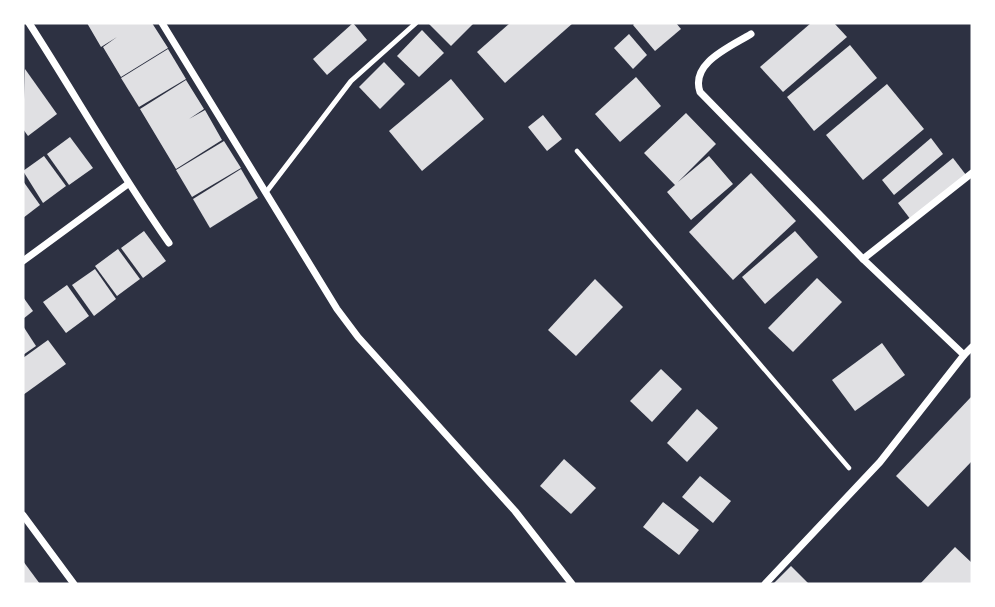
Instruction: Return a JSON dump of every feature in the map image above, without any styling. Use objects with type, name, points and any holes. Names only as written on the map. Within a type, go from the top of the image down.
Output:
[{"type":"street","points":[[29,23],[128,184],[169,243]]},
{"type":"street","points":[[162,23],[267,191],[317,280],[358,337],[515,511],[572,584]]},
{"type":"street","points":[[751,34],[706,62],[698,80],[700,92],[863,259],[964,355]]},
{"type":"street","points":[[863,259],[972,173]]},
{"type":"street","points":[[23,261],[128,184]]},
{"type":"street","points":[[765,584],[861,482],[972,347]]},
{"type":"street","points":[[23,516],[74,584]]},
{"type":"lane","points":[[267,191],[351,81],[416,23]]},
{"type":"path","points":[[578,151],[861,482]]},
{"type":"building","points":[[87,23],[152,23],[168,48],[121,77],[103,47],[117,37],[101,47]]},
{"type":"building","points":[[353,23],[367,40],[327,75],[313,59]]},
{"type":"building","points":[[428,23],[474,23],[451,46]]},
{"type":"building","points":[[510,23],[573,23],[505,83],[477,52]]},
{"type":"building","points":[[676,23],[681,29],[655,51],[633,25]]},
{"type":"building","points":[[811,23],[834,23],[847,37],[783,92],[760,67]]},
{"type":"building","points":[[422,30],[444,53],[419,77],[397,56]]},
{"type":"building","points":[[629,34],[647,55],[633,69],[614,48]]},
{"type":"building","points":[[850,45],[877,78],[814,131],[787,97]]},
{"type":"building","points":[[168,49],[186,79],[139,107],[121,78]]},
{"type":"building","points":[[384,62],[405,84],[380,109],[359,87]]},
{"type":"building","points":[[25,69],[57,114],[28,136],[23,129]]},
{"type":"building","points":[[636,77],[661,106],[620,142],[595,114]]},
{"type":"building","points":[[451,79],[484,119],[422,171],[389,131]]},
{"type":"building","points":[[186,80],[204,109],[189,119],[205,110],[222,140],[176,169],[140,109]]},
{"type":"building","points":[[887,84],[924,129],[863,180],[826,135]]},
{"type":"building","points":[[686,113],[716,144],[678,182],[709,156],[733,184],[691,220],[667,192],[675,185],[644,153]]},
{"type":"building","points":[[543,115],[562,139],[547,151],[528,127]]},
{"type":"building","points":[[70,137],[93,168],[69,185],[47,154]]},
{"type":"building","points":[[931,138],[943,154],[894,195],[882,180]]},
{"type":"building","points":[[224,141],[241,168],[192,197],[176,170]]},
{"type":"building","points":[[44,156],[66,186],[43,203],[23,171]]},
{"type":"building","points":[[953,158],[966,175],[911,220],[898,203]]},
{"type":"building","points":[[241,169],[258,198],[210,228],[193,199]]},
{"type":"building","points":[[751,173],[796,221],[733,280],[689,232]]},
{"type":"building","points":[[23,181],[40,205],[23,218]]},
{"type":"building","points":[[144,231],[166,261],[143,278],[121,248]]},
{"type":"building","points":[[795,231],[818,257],[765,304],[742,277]]},
{"type":"building","points":[[118,249],[140,279],[117,296],[95,266]]},
{"type":"building","points":[[95,269],[116,299],[94,316],[72,285]]},
{"type":"building","points":[[817,278],[842,302],[793,352],[768,328]]},
{"type":"building","points":[[595,279],[623,307],[576,356],[548,330]]},
{"type":"building","points":[[67,285],[89,316],[66,333],[43,302]]},
{"type":"building","points":[[23,297],[33,311],[23,319]]},
{"type":"building","points":[[23,326],[36,346],[23,355]]},
{"type":"building","points":[[48,340],[66,364],[23,395],[23,358]]},
{"type":"building","points":[[882,343],[905,375],[855,411],[832,380]]},
{"type":"building","points":[[661,369],[682,389],[652,422],[630,401]]},
{"type":"building","points":[[972,396],[972,461],[928,507],[896,476]]},
{"type":"building","points":[[697,409],[718,428],[687,462],[667,443]]},
{"type":"building","points":[[564,459],[596,488],[571,514],[540,486]]},
{"type":"building","points":[[700,476],[731,501],[713,523],[682,497]]},
{"type":"building","points":[[663,502],[699,530],[679,555],[643,527]]},
{"type":"building","points":[[955,547],[972,563],[972,584],[920,584]]},
{"type":"building","points":[[23,561],[40,584],[23,584]]},
{"type":"building","points":[[791,566],[809,584],[773,584]]}]
